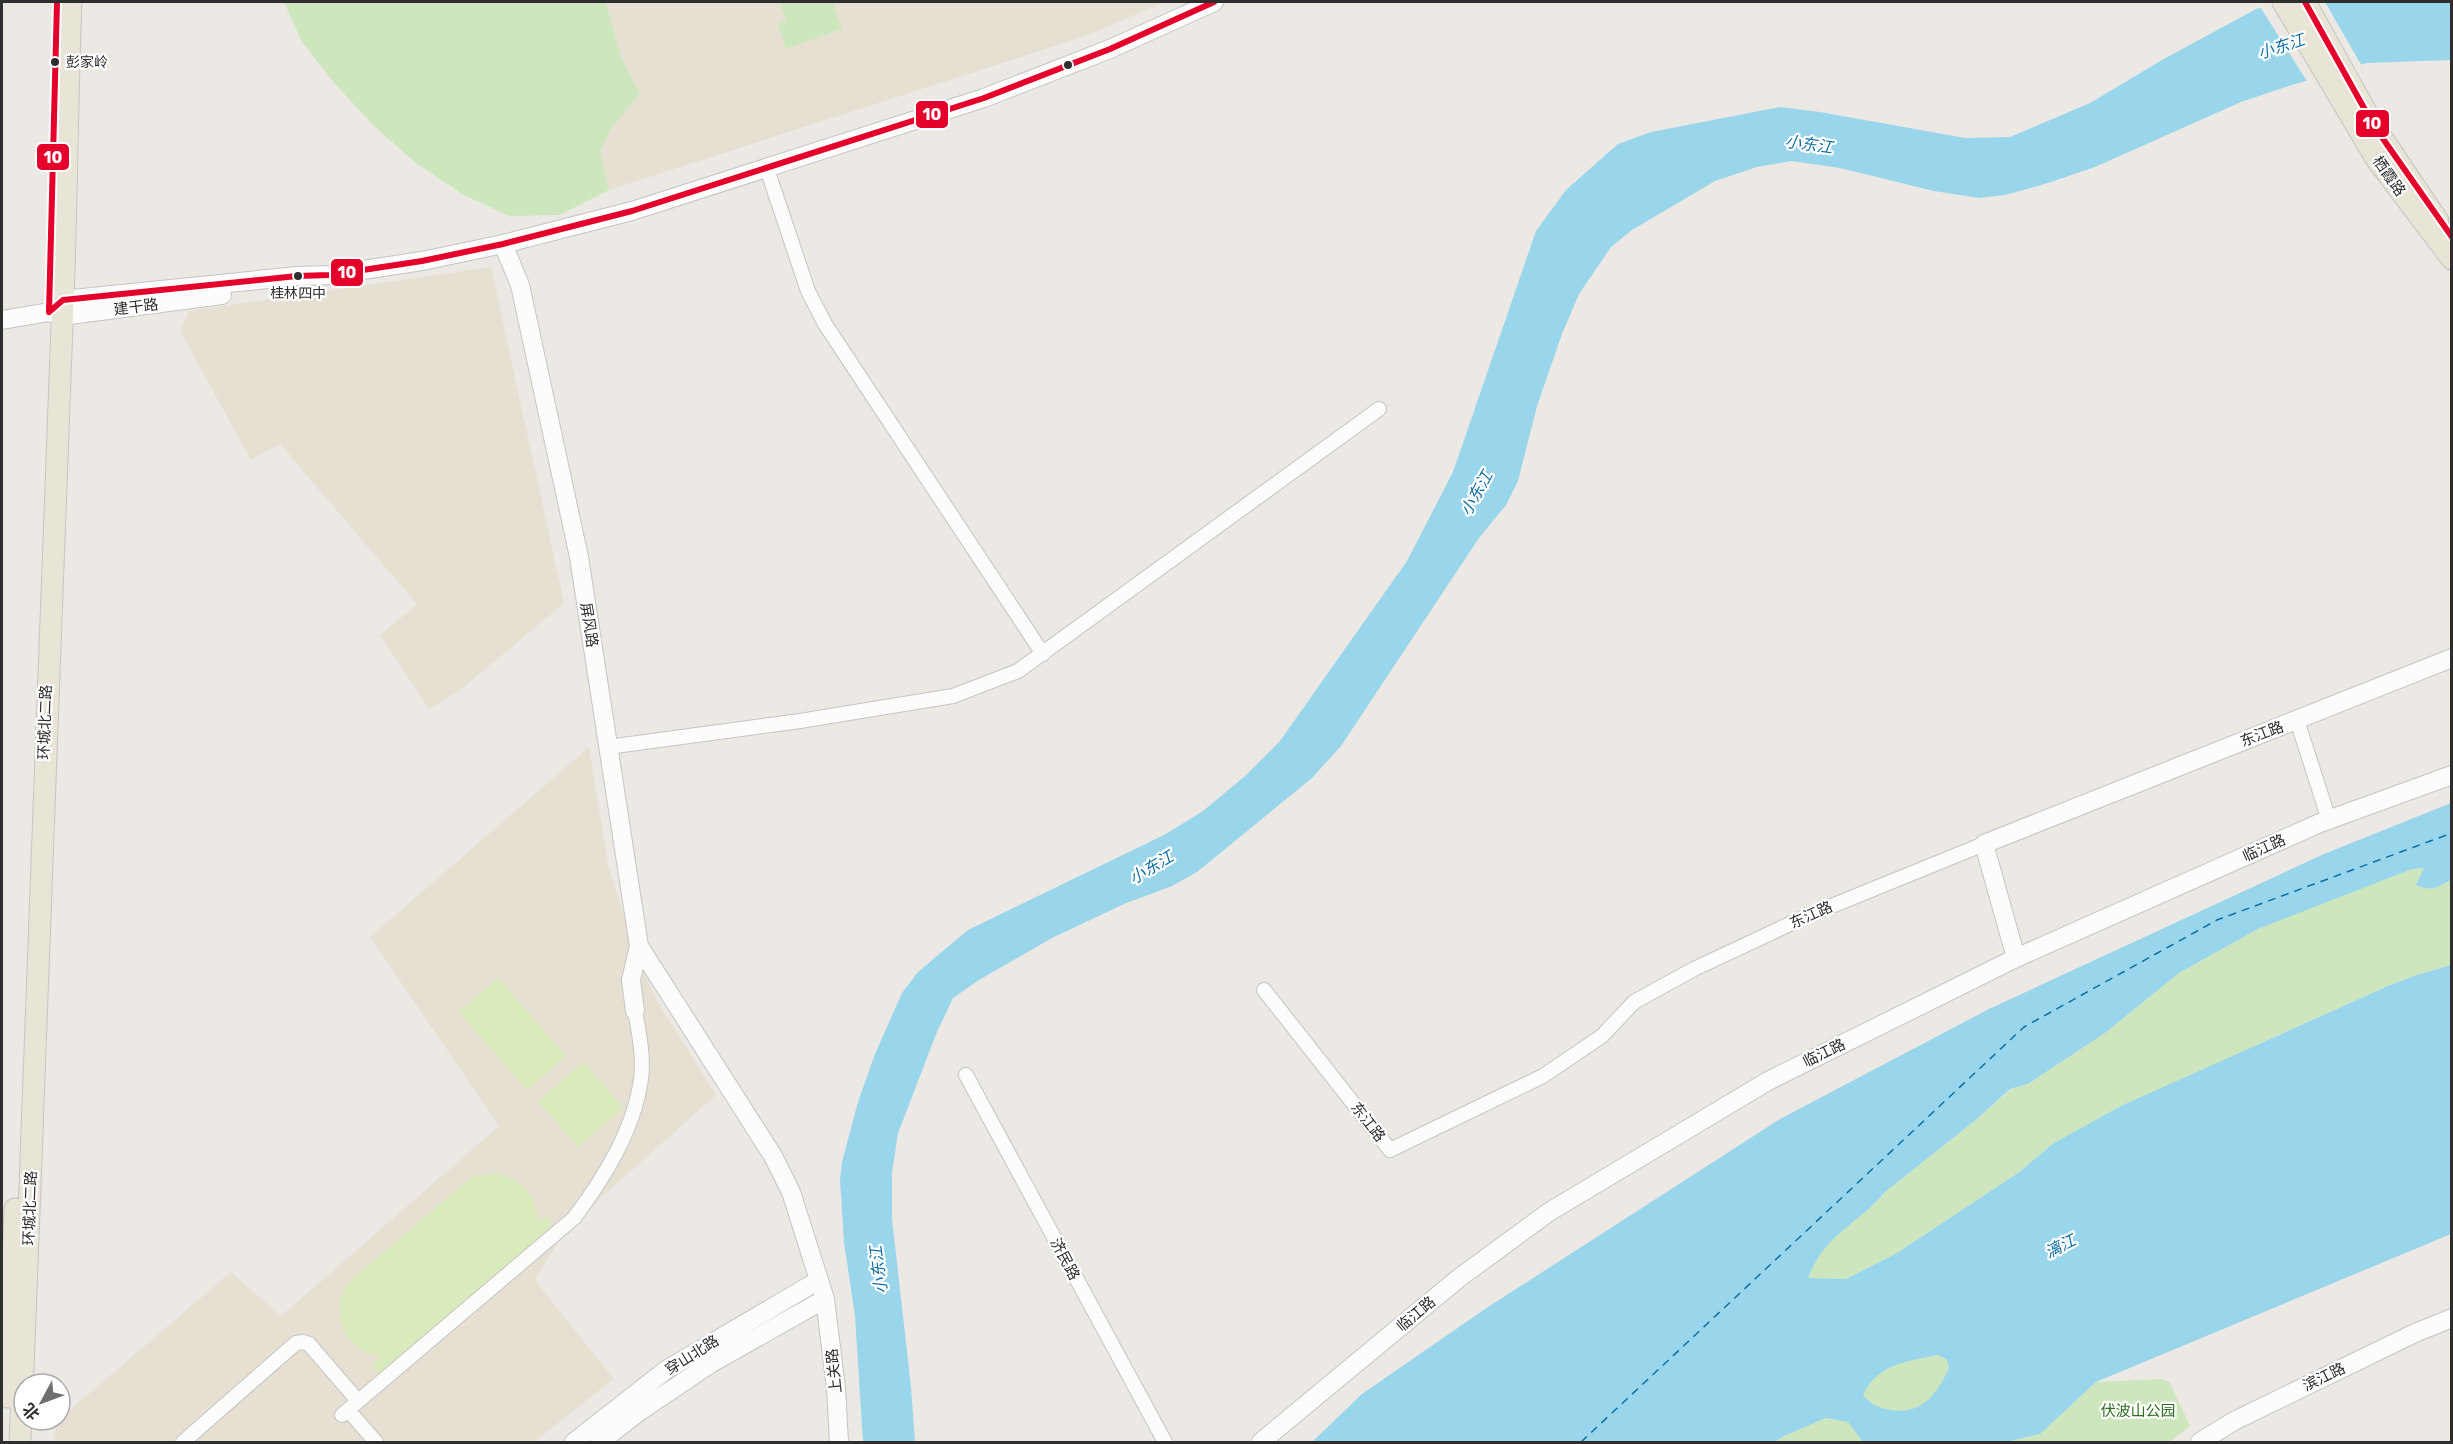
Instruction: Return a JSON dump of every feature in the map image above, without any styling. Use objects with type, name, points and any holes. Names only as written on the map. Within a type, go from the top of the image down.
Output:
[{"type":"main road","name":"环城北二路","points":[[20,1443],[34,1108],[58,309],[57,2]]},
{"type":"main road","name":"环城北二路","points":[[7,1443],[6,1329],[20,1119],[71,2]]},
{"type":"main road","points":[[2283,2],[2341,83]]},
{"type":"main road","points":[[2305,2],[2341,83]]},
{"type":"main road","name":"栖霞路","points":[[2341,83],[2374,126],[2451,238]]},
{"type":"main road","name":"栖霞路","points":[[2341,83],[2377,160],[2451,259]]},
{"type":"street","name":"建干路","points":[[2,320],[58,309],[299,285],[330,275],[422,261],[503,244],[632,211],[767,169],[1026,82],[1110,50],[1214,2]]},
{"type":"street","points":[[767,169],[808,291],[825,324],[903,446],[1043,654]]},
{"type":"street","name":"屏风路","points":[[503,244],[520,285],[579,557],[639,946],[631,980],[635,1011]]},
{"type":"street","points":[[608,747],[800,721],[953,696],[1018,671],[1379,409]]},
{"type":"street","name":"东江路","points":[[1264,990],[1390,1150],[1543,1076],[1602,1036],[1634,1002],[1694,969],[1807,915],[2451,658]]},
{"type":"street","points":[[2296,720],[2329,820]]},
{"type":"street","name":"临江路","points":[[1261,1443],[1459,1278],[1548,1212],[1768,1080],[2016,958],[2329,820],[2451,775]]},
{"type":"street","points":[[1984,844],[2016,958]]},
{"type":"street","name":"上关路","points":[[639,946],[773,1156],[791,1192],[825,1299],[836,1388],[839,1443]]},
{"type":"street","points":[[350,1409],[574,1218],[591,1195],[620,1143],[637,1099],[642,1078],[641,1045],[635,1011]]},
{"type":"street","name":"济民路","points":[[966,1075],[1165,1443]]},
{"type":"street","name":"穿山北路","points":[[574,1443],[666,1370],[819,1280]]},
{"type":"street","name":"穿山北路","points":[[600,1443],[640,1411],[710,1364],[825,1299]]},
{"type":"street","name":"滨江路","points":[[2200,1443],[2234,1421],[2415,1333],[2451,1318]]},
{"type":"street","points":[[183,1443],[296,1343],[303,1342],[309,1344],[350,1409],[376,1443]]},
{"type":"shaded area","points":[[606,2],[1165,2],[1083,37],[609,190],[600,152],[610,130],[640,94],[621,56]]},
{"type":"shaded area","points":[[491,267],[564,603],[459,691],[429,709],[380,635],[417,604],[280,444],[251,460],[180,331],[189,311]]},
{"type":"shaded area","points":[[589,747],[608,865],[639,962],[658,1002],[716,1095],[566,1229],[535,1280],[614,1379],[534,1442],[54,1442],[55,1432],[72,1432],[72,1408],[231,1272],[281,1316],[499,1126],[370,937]]},
{"type":"green space","points":[[284,2],[606,2],[621,56],[640,94],[610,130],[600,152],[609,190],[559,215],[509,216],[462,194],[416,163],[375,127],[335,84],[302,42]]},
{"type":"green space","points":[[780,2],[833,2],[842,29],[786,49],[778,24],[786,20]]},
{"type":"green space","points":[[2424,868],[2440,886],[2451,880],[2451,965],[2390,985],[2267,1040],[2054,1143],[2018,1173],[1897,1253],[1846,1279],[1808,1278],[1830,1241],[1885,1192],[2011,1089],[2028,1084],[2105,1033],[2179,973],[2258,929],[2382,879],[2412,869]]},
{"type":"green space","points":[[498,978],[566,1056],[527,1090],[459,1012]]},
{"type":"green space","points":[[584,1062],[623,1108],[578,1147],[538,1101]]},
{"type":"green space","points":[[494,1173],[512,1179],[526,1189],[534,1203],[538,1222],[546,1216],[553,1225],[380,1375],[372,1366],[381,1357],[357,1346],[348,1338],[343,1327],[340,1304],[344,1292],[351,1280],[472,1177]]},
{"type":"green space","points":[[1938,1355],[1947,1360],[1949,1368],[1934,1394],[1920,1406],[1902,1411],[1890,1410],[1875,1405],[1862,1395],[1876,1376],[1894,1365]]},
{"type":"green space","name":"伏波山公园","points":[[2162,1379],[2170,1383],[2190,1426],[2170,1442],[2012,1442],[2040,1434],[2096,1382]]},
{"type":"green space","points":[[1826,1418],[1848,1422],[1863,1442],[1775,1442],[1782,1437]]},
{"type":"water","name":"小东江","points":[[2282,2],[2451,2],[2451,60],[2367,63],[2295,84],[2241,102],[2095,167],[2005,195],[1979,198],[1934,191],[1840,168],[1791,161],[1757,167],[1715,181],[1632,230],[1611,247],[1579,294],[1562,334],[1537,406],[1518,481],[1506,505],[1479,538],[1341,746],[1312,778],[1197,872],[1172,886],[1124,904],[1052,938],[979,980],[953,998],[937,1032],[898,1133],[892,1173],[892,1219],[915,1442],[863,1442],[855,1316],[844,1242],[840,1180],[842,1162],[858,1102],[875,1054],[902,993],[918,972],[968,930],[1166,834],[1203,811],[1244,777],[1280,741],[1407,561],[1453,472],[1536,231],[1566,190],[1618,144],[1651,132],[1780,107],[1965,138],[2010,137],[2090,103],[2162,60],[2256,9]]},
{"type":"water","name":"漓江","points":[[2451,803],[2451,880],[2434,888],[2422,887],[2416,885],[2424,868],[2412,869],[2258,929],[2179,973],[2105,1033],[2028,1084],[2010,1089],[1977,1119],[1885,1192],[1833,1240],[1815,1262],[1808,1278],[1846,1279],[1897,1253],[2018,1173],[2054,1143],[2121,1106],[2390,985],[2451,965],[2451,1234],[2096,1382],[2040,1434],[2012,1442],[1863,1442],[1848,1422],[1826,1418],[1775,1442],[1312,1442],[1362,1394],[1485,1309],[1780,1119],[1989,1009],[2324,854]],"holes":[[[1938,1355],[1947,1360],[1949,1368],[1939,1386],[1934,1394],[1920,1406],[1902,1411],[1891,1410],[1875,1405],[1863,1395],[1876,1377],[1894,1366]]]},
{"type":"pier","points":[[2271,2],[2325,2],[2363,68],[2308,83],[2259,5]]},
{"type":"ferry route","points":[[1581,1442],[2024,1027],[2217,920],[2452,833]]},
{"type":"transit line","name":"10","points":[[49,312],[57,2]]},
{"type":"transit line","name":"10","points":[[49,312],[63,300],[297,276],[330,275],[422,261],[503,244],[632,211],[984,98],[1110,49],[1214,2]]},
{"type":"transit line","name":"10","points":[[2305,2],[2374,126],[2452,237]]},
{"type":"place","name":"彭家岭","points":[[55,62]]},
{"type":"place","name":"桂林四中","points":[[298,276]]}]
